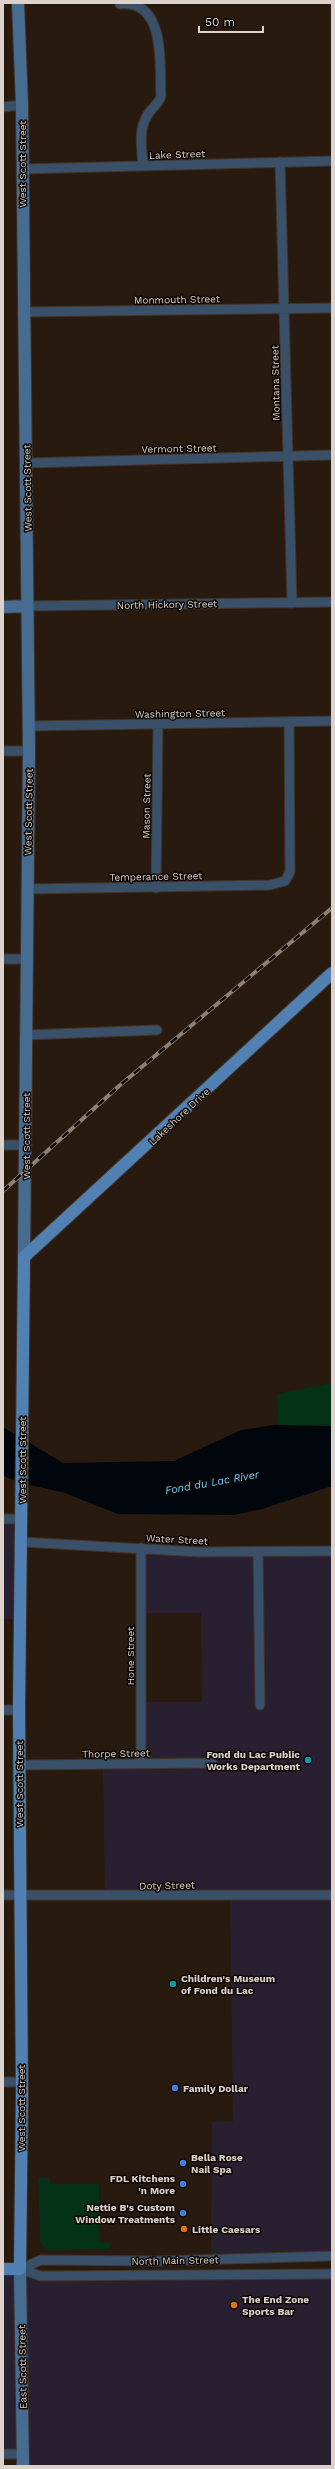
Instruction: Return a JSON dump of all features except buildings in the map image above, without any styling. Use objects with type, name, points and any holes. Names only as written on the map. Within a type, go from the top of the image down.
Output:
[{"type":"main road","name":"West Scott Street","points":[[18,3],[22,105],[23,312],[27,463],[29,750],[26,1035],[27,1145],[24,1257],[19,1710],[19,1895],[22,2082],[20,2268]]},
{"type":"main road","points":[[18,23],[23,3]]},
{"type":"main road","name":"North Hickory Street","points":[[3,607],[28,606]]},
{"type":"main road","name":"Lakeshore Drive","points":[[24,1257],[150,1143],[332,973]]},
{"type":"main road","name":"North Main Street","points":[[3,2269],[20,2268]]},
{"type":"main road","name":"East Scott Street","points":[[20,2268],[23,2466]]},
{"type":"street","points":[[120,4],[136,5],[146,11],[156,32],[160,50],[161,96],[159,102],[147,116],[142,126],[143,166]]},
{"type":"street","points":[[3,107],[22,105]]},
{"type":"street","name":"Lake Street","points":[[22,169],[332,161]]},
{"type":"street","name":"Montana Street","points":[[280,162],[292,603]]},
{"type":"street","name":"Monmouth Street","points":[[23,312],[332,308]]},
{"type":"street","name":"Vermont Street","points":[[27,463],[332,455]]},
{"type":"street","name":"North Hickory Street","points":[[28,606],[332,602]]},
{"type":"street","name":"Washington Street","points":[[28,726],[332,721]]},
{"type":"street","name":"Temperance Street","points":[[27,889],[270,885],[285,881],[290,872],[289,722]]},
{"type":"street","name":"Mason Street","points":[[156,888],[158,725]]},
{"type":"street","points":[[3,751],[29,750]]},
{"type":"street","points":[[3,959],[27,959]]},
{"type":"street","points":[[26,1035],[157,1030]]},
{"type":"street","points":[[3,1145],[27,1145]]},
{"type":"street","points":[[3,1518],[22,1518]]},
{"type":"street","name":"Water Street","points":[[22,1542],[258,1553],[332,1551]]},
{"type":"street","name":"Hone Street","points":[[141,1548],[141,1763]]},
{"type":"street","points":[[258,1553],[260,1705]]},
{"type":"street","points":[[3,1710],[19,1710]]},
{"type":"street","name":"Thorpe Street","points":[[20,1765],[212,1763]]},
{"type":"street","name":"Doty Street","points":[[3,1895],[332,1895]]},
{"type":"street","points":[[3,2082],[22,2082]]},
{"type":"street","name":"North Main Street","points":[[20,2268],[41,2260],[157,2261],[332,2256]]},
{"type":"street","name":"North Main Street","points":[[20,2268],[41,2276],[332,2274]]},
{"type":"street","points":[[3,2454],[23,2454]]},
{"type":"shaded area","points":[[3,1519],[22,1519],[21,1620],[3,1619]]},
{"type":"shaded area","points":[[332,1547],[332,2256],[211,2259],[212,2122],[233,2121],[230,1895],[105,1896],[103,1764],[141,1763],[141,1702],[202,1702],[201,1613],[142,1613],[141,1548]]},
{"type":"shaded area","points":[[3,2269],[21,2277],[332,2274],[332,2466],[23,2466],[23,2454],[3,2454]]},
{"type":"green space","points":[[332,1383],[332,1426],[278,1425],[277,1394]]},
{"type":"green space","points":[[38,2178],[50,2178],[50,2184],[99,2184],[100,2242],[110,2243],[110,2249],[49,2250],[44,2248],[40,2241]]},
{"type":"water","name":"Fond du Lac River","points":[[274,1425],[332,1426],[332,1486],[262,1509],[234,1515],[118,1514],[65,1493],[22,1483],[3,1476],[3,1427],[63,1463],[174,1461],[241,1430]]},
{"type":"railway","points":[[3,1191],[119,1086],[332,908]]},
{"type":"place","name":"Fond du Lac Public Works Department","points":[[308,1760]]},
{"type":"place","name":"Children's Museum of Fond du Lac","points":[[173,1984]]},
{"type":"place","name":"Family Dollar","points":[[175,2088]]},
{"type":"place","name":"Bella Rose Nail Spa","points":[[183,2163]]},
{"type":"place","name":"FDL Kitchens 'n More","points":[[183,2184]]},
{"type":"place","name":"Nettie B's Custom Window Treatments","points":[[183,2213]]},
{"type":"place","name":"Little Caesars","points":[[184,2229]]},
{"type":"place","name":"The End Zone Sports Bar","points":[[234,2305]]}]
